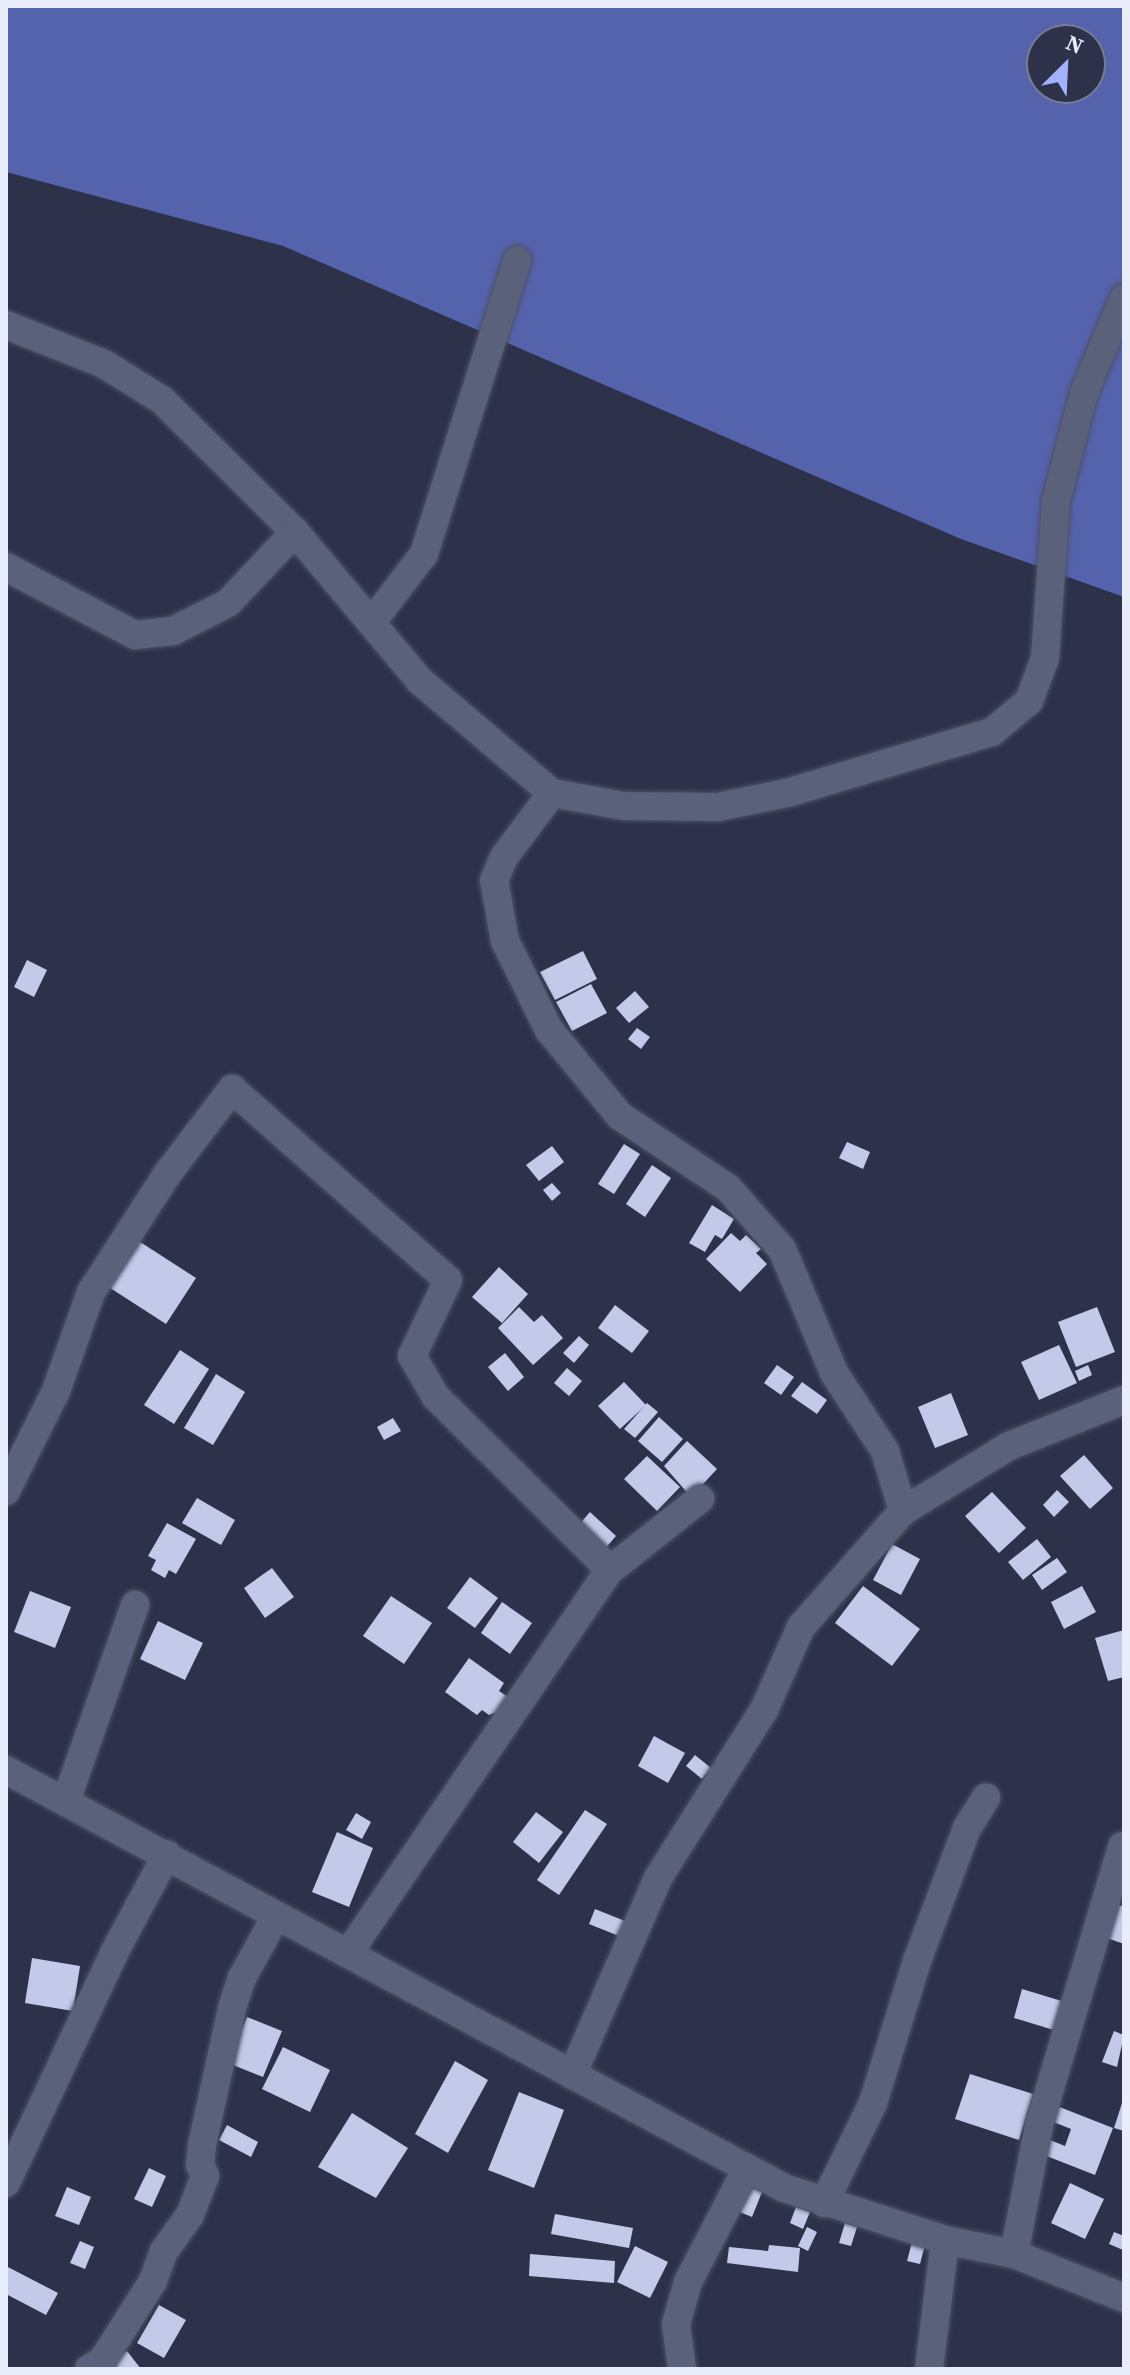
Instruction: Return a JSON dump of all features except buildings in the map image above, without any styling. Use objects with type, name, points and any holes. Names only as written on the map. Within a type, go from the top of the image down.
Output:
[{"type":"street","points":[[371,623],[424,554],[517,260]]},
{"type":"street","points":[[6,325],[104,364],[162,400],[295,532],[419,680],[552,793],[624,806],[718,807],[787,793],[992,732],[1029,701],[1045,658],[1056,501],[1084,393],[1124,298]]},
{"type":"street","points":[[6,567],[135,635],[173,631],[228,603],[295,532]]},
{"type":"street","points":[[552,793],[504,857],[494,880],[496,905],[512,954],[549,1030],[620,1116],[728,1188],[782,1249],[834,1373],[885,1451],[903,1511]]},
{"type":"street","points":[[6,1491],[56,1391],[91,1292],[168,1173],[232,1089],[448,1280],[412,1356],[436,1397],[610,1570]]},
{"type":"street","points":[[572,2075],[658,1878],[764,1710],[801,1627],[903,1511],[1009,1446],[1124,1400]]},
{"type":"street","points":[[349,1952],[610,1570],[700,1499]]},
{"type":"street","points":[[66,1801],[135,1605]]},
{"type":"street","points":[[6,1770],[167,1854],[276,1916],[349,1952],[746,2170],[824,2203],[945,2240],[1014,2254],[1124,2298]]},
{"type":"street","points":[[824,2203],[873,2103],[917,1961],[967,1828],[986,1797]]},
{"type":"street","points":[[1014,2254],[1039,2125],[1122,1846]]},
{"type":"street","points":[[6,2183],[114,1953],[167,1854]]},
{"type":"street","points":[[89,2369],[103,2360],[153,2281],[164,2251],[190,2215],[205,2176],[200,2165],[202,2145],[232,2008],[242,1978],[276,1916]]},
{"type":"street","points":[[682,2369],[676,2324],[688,2282],[746,2170]]},
{"type":"street","points":[[929,2369],[945,2240]]},
{"type":"shaded area","points":[[6,6],[1124,6],[1124,597],[961,539],[283,246],[6,172]]}]
